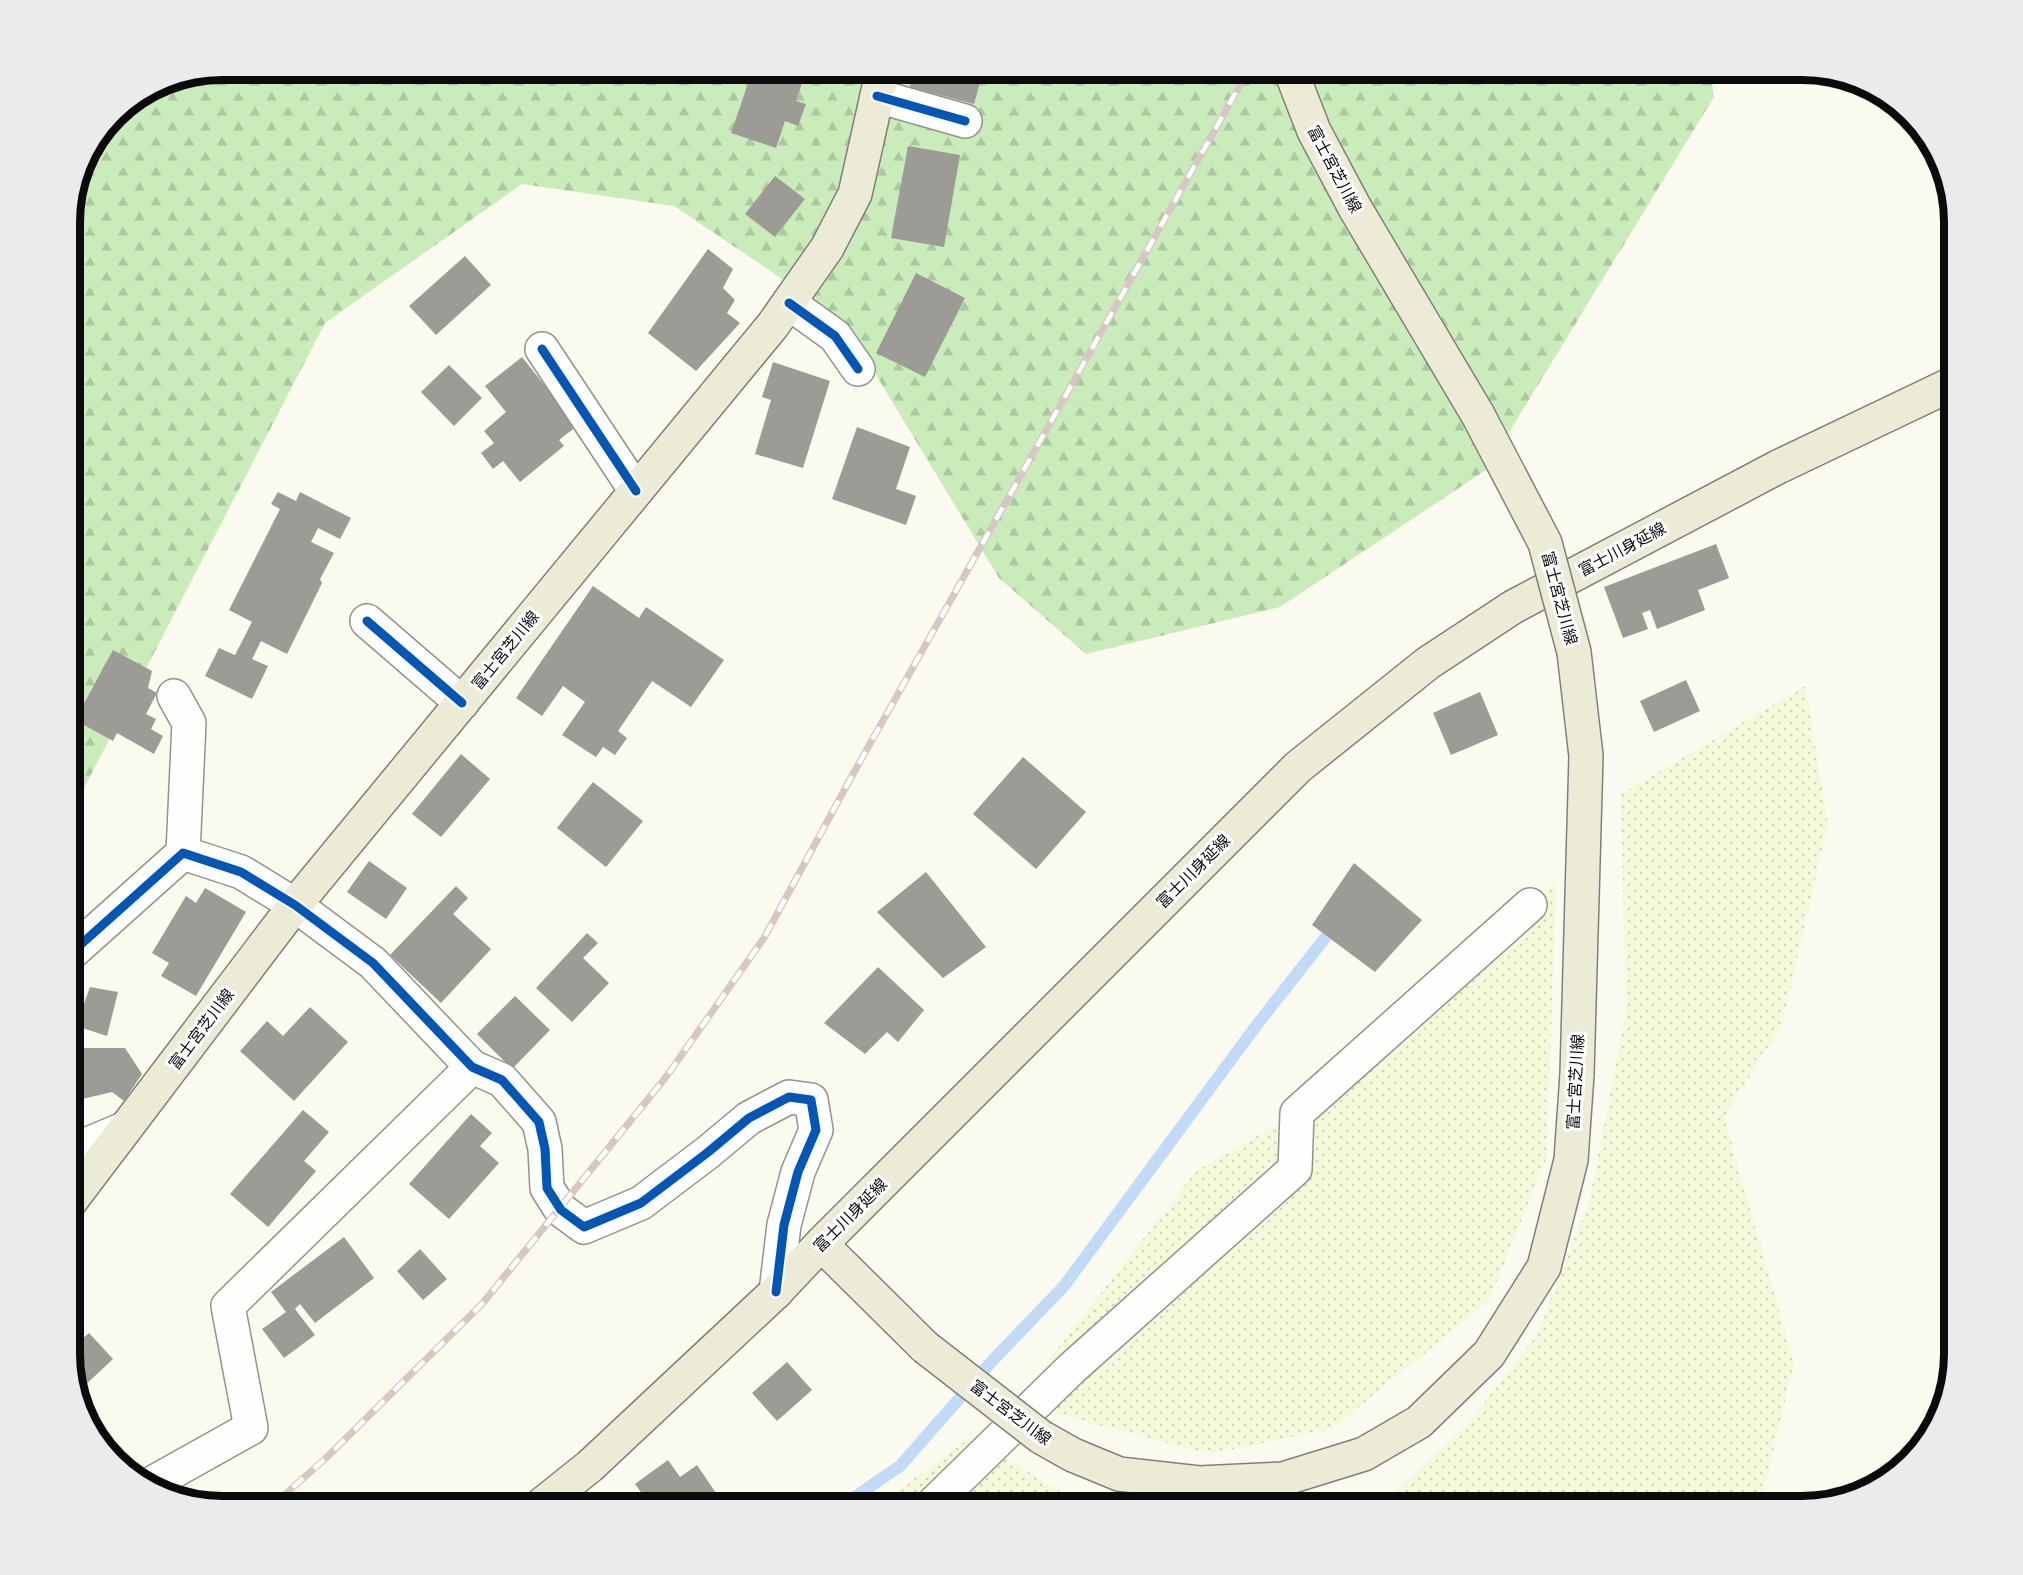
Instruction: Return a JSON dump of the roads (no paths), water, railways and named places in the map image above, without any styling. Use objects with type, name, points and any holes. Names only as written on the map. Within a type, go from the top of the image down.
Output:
[{"type":"main road","name":"富士宮芝川線","points":[[821,1244],[925,1347],[1041,1437],[1073,1455],[1119,1474],[1199,1483],[1283,1479],[1365,1454],[1419,1422],[1489,1354],[1544,1267],[1571,1160],[1577,1074],[1586,756],[1574,652],[1545,543],[1478,415],[1349,198],[1314,131],[1294,80]]},
{"type":"main road","name":"富士宮芝川線","points":[[80,1189],[295,905],[789,303],[827,249],[855,194],[880,83]]},
{"type":"main road","name":"富士川身延線","points":[[552,1496],[590,1466],[776,1292],[821,1244],[1298,767],[1428,663],[1513,607],[1778,467],[1944,388]]},
{"type":"street","points":[[880,83],[965,121]]},
{"type":"street","points":[[789,303],[835,336],[858,369]]},
{"type":"street","points":[[542,349],[636,491]]},
{"type":"street","points":[[367,621],[462,703]]},
{"type":"street","points":[[80,946],[183,853],[189,723],[174,696]]},
{"type":"street","points":[[183,853],[241,872],[295,905],[373,963],[472,1066],[502,1080],[539,1122],[545,1149],[547,1188],[561,1210],[584,1227],[641,1203],[749,1118],[789,1097],[811,1100],[816,1130],[798,1172],[784,1225],[776,1292]]},
{"type":"street","points":[[941,1496],[1071,1369],[1295,1169],[1297,1113],[1530,905]]},
{"type":"street","points":[[157,1480],[251,1428],[228,1306],[472,1066]]},
{"type":"street","points":[[80,1147],[126,1128]]},
{"type":"waterway","points":[[856,1496],[900,1466],[994,1359],[1064,1286],[1256,1026],[1325,938]]},
{"type":"railway","points":[[283,1496],[326,1458],[482,1304],[666,1077],[764,938],[853,774],[1243,80]]}]
